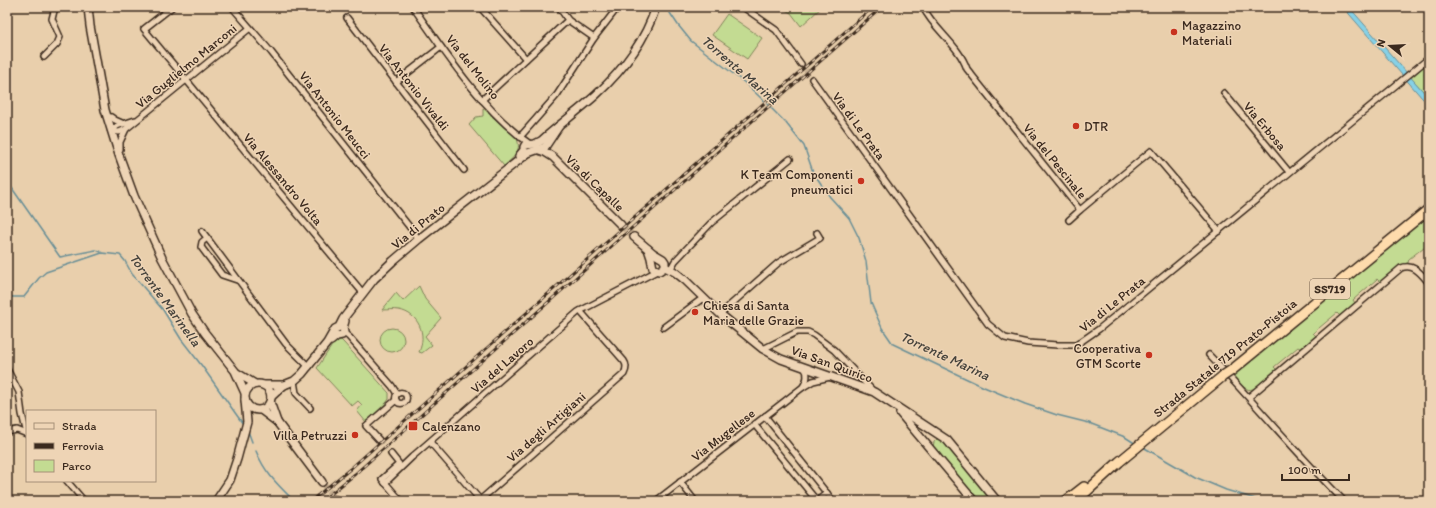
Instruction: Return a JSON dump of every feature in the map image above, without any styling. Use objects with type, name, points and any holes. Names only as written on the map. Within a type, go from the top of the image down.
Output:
[{"type":"highway","name":"Strada Statale 719 Prato-Pistoia","points":[[1076,501],[1156,430],[1429,209]]},
{"type":"highway","points":[[1066,501],[1118,463]]},
{"type":"highway","points":[[1084,501],[1118,463]]},
{"type":"main road","points":[[88,7],[105,110],[114,131],[124,168]]},
{"type":"main road","points":[[539,150],[545,147],[544,143],[559,126],[596,96],[628,60],[644,35],[656,7]]},
{"type":"main road","points":[[102,92],[111,117],[118,155],[145,222],[192,314],[235,371],[250,407],[260,410],[277,422],[322,482]]},
{"type":"main road","name":"Via di Prato","points":[[256,384],[284,385],[294,381],[309,367],[327,343],[339,331],[343,319],[374,279],[419,239],[512,165],[527,148],[536,144],[544,143]]},
{"type":"main road","name":"Via di Capalle","points":[[544,143],[552,157]]},
{"type":"main road","name":"Via di Prato","points":[[527,148],[539,150]]},
{"type":"main road","name":"Via di Capalle","points":[[539,150],[552,157],[621,225]]},
{"type":"main road","points":[[634,237],[664,260],[667,268],[685,280],[720,314],[763,349]]},
{"type":"main road","points":[[646,246],[654,266],[661,270],[667,268]]},
{"type":"main road","points":[[654,266],[654,259],[659,257]]},
{"type":"main road","name":"Via San Quirico","points":[[763,349],[781,358],[874,392],[892,404],[934,441],[974,501]]},
{"type":"main road","points":[[235,371],[256,384]]},
{"type":"main road","points":[[216,501],[230,480],[246,425],[245,397],[250,386],[256,384]]},
{"type":"main road","points":[[263,385],[268,388],[277,422]]},
{"type":"main road","name":"Via di Prato","points":[[246,425],[260,410],[268,406],[271,400],[284,385]]},
{"type":"main road","name":"Via San Quirico","points":[[892,404],[907,420],[934,441],[947,440],[997,501]]},
{"type":"street","points":[[44,57],[57,44],[60,38],[52,19],[55,7]]},
{"type":"street","name":"Via Alessandro Volta","points":[[172,7],[144,29],[363,293]]},
{"type":"street","name":"Via Antonio Meucci","points":[[232,7],[271,52],[419,239]]},
{"type":"street","name":"Via del Molino","points":[[414,7],[482,100],[520,137],[527,148]]},
{"type":"street","points":[[480,7],[526,59]]},
{"type":"street","points":[[559,7],[568,20],[594,38]]},
{"type":"street","points":[[520,137],[557,95],[594,38],[618,7]]},
{"type":"street","points":[[742,7],[776,30],[801,64]]},
{"type":"street","name":"Via del Pescinale","points":[[923,7],[928,16],[964,60],[967,70],[1080,210],[1152,151],[1219,231]]},
{"type":"street","name":"Via Antonio Vivaldi","points":[[347,18],[464,170]]},
{"type":"street","points":[[482,100],[568,20]]},
{"type":"street","name":"Via Guglielmo Marconi","points":[[114,131],[125,127],[135,120],[250,28]]},
{"type":"street","points":[[396,82],[442,46]]},
{"type":"street","name":"Via di Le Prata","points":[[812,79],[988,324],[1005,338],[1028,343],[1076,345],[1094,333],[1429,58]]},
{"type":"street","name":"Via Erbosa","points":[[1224,93],[1289,172]]},
{"type":"street","points":[[111,117],[125,127],[120,150]]},
{"type":"street","points":[[667,268],[711,223],[790,160]]},
{"type":"street","points":[[1069,220],[1080,210]]},
{"type":"street","points":[[202,231],[286,344],[309,367]]},
{"type":"street","points":[[720,314],[773,267],[820,238],[817,233]]},
{"type":"street","points":[[207,238],[202,242],[201,247],[222,275],[240,282]]},
{"type":"street","name":"Via del Lavoro","points":[[385,483],[580,311],[643,278],[654,266]]},
{"type":"street","points":[[1249,397],[1401,268],[1407,266],[1415,269],[1429,283]]},
{"type":"street","points":[[227,277],[231,274],[231,270]]},
{"type":"street","points":[[664,327],[703,298]]},
{"type":"street","name":"Via degli Artigiani","points":[[430,442],[480,500],[624,374],[626,370],[624,361],[580,311]]},
{"type":"street","points":[[339,331],[346,335],[392,386],[397,394],[396,400],[366,426],[379,440]]},
{"type":"street","points":[[763,349],[797,332],[808,332],[814,335],[842,358],[874,392]]},
{"type":"street","points":[[1209,354],[1344,501]]},
{"type":"street","points":[[803,366],[806,371],[807,378]]},
{"type":"street","points":[[7,369],[19,392],[26,430]]},
{"type":"street","points":[[813,381],[815,375],[814,370]]},
{"type":"street","name":"Via Mugellese","points":[[803,387],[807,378],[814,370]]},
{"type":"street","name":"Via Mugellese","points":[[656,501],[803,387],[813,381],[833,377]]},
{"type":"street","points":[[294,381],[296,393],[310,408]]},
{"type":"street","points":[[396,400],[400,403],[404,403],[406,400],[406,396],[401,392],[397,394]]},
{"type":"street","points":[[765,416],[833,501]]},
{"type":"street","points":[[754,424],[817,501],[827,493]]},
{"type":"street","points":[[7,432],[16,430],[26,434]]},
{"type":"street","points":[[391,454],[399,464],[382,479],[401,501]]},
{"type":"street","points":[[68,482],[83,501]]},
{"type":"street","points":[[680,482],[695,501]]},
{"type":"green space","points":[[780,7],[822,7],[801,26],[791,13]]},
{"type":"green space","points":[[727,14],[762,38],[747,59],[712,35]]},
{"type":"green space","points":[[1429,62],[1429,69],[1424,74],[1429,81],[1429,98],[1411,78]]},
{"type":"green space","points":[[483,108],[517,139],[518,147],[516,154],[504,166],[469,125],[476,117],[483,116]]},
{"type":"green space","points":[[1429,213],[1429,243],[1409,259],[1408,263],[1400,265],[1380,282],[1377,279],[1353,300],[1355,303],[1340,316],[1337,313],[1313,333],[1316,336],[1301,349],[1298,347],[1274,367],[1277,370],[1258,386],[1250,390],[1247,389],[1232,376],[1232,375]]},
{"type":"green space","points":[[419,286],[425,299],[441,318],[425,336],[432,345],[422,353],[419,352],[422,338],[420,326],[416,320],[406,312],[399,310],[382,310],[396,293],[403,301]]},
{"type":"green space","points":[[392,328],[401,331],[404,340],[401,349],[392,352],[383,349],[380,340],[383,331]]},
{"type":"green space","points":[[337,340],[341,340],[344,343],[389,393],[389,399],[387,402],[366,422],[357,411],[362,405],[358,401],[352,406],[317,368]]},
{"type":"green space","points":[[937,439],[942,439],[995,501],[976,501],[933,447],[934,442]]},
{"type":"water","points":[[1343,7],[1349,7],[1429,98],[1429,106]]},
{"type":"waterway","name":"Torrente Marina","points":[[666,7],[691,41],[745,83],[786,123],[804,146],[813,172],[830,197],[849,218],[859,238],[866,261],[871,303],[882,328],[893,344],[984,387],[1025,404],[1057,415],[1089,423],[1125,437],[1136,444]]},
{"type":"waterway","points":[[7,181],[60,257],[96,250],[101,252]]},
{"type":"waterway","name":"Torrente Marinella","points":[[7,294],[12,297],[24,297],[39,278],[46,272],[102,253],[120,255],[132,274],[163,310],[181,339],[243,424]]},
{"type":"waterway","name":"Torrente Marinella","points":[[248,431],[252,442]]},
{"type":"waterway","name":"Torrente Marina","points":[[1143,447],[1195,477],[1226,490],[1262,501]]},
{"type":"waterway","name":"Torrente Marinella","points":[[256,451],[267,472],[294,501]]},
{"type":"tunnel","points":[[801,64],[812,79]]},
{"type":"tunnel","points":[[621,225],[634,237]]},
{"type":"tunnel","points":[[379,440],[391,454]]},
{"type":"tunnel","points":[[322,482],[335,500]]},
{"type":"railway","points":[[311,501],[350,469],[873,7]]},
{"type":"railway","points":[[322,501],[355,474],[882,7]]},
{"type":"place","name":"Magazzino Materiali","points":[[1174,32]]},
{"type":"place","name":"DTR","points":[[1076,126]]},
{"type":"place","name":"K Team Componenti pneumatici","points":[[861,181]]},
{"type":"place","name":"Chiesa di Santa Maria delle Grazie","points":[[695,312]]},
{"type":"place","name":"Cooperativa GTM Scorte","points":[[1149,355]]},
{"type":"place","name":"Calenzano","points":[[413,426]]},
{"type":"place","name":"Villa Petruzzi","points":[[355,435]]}]
